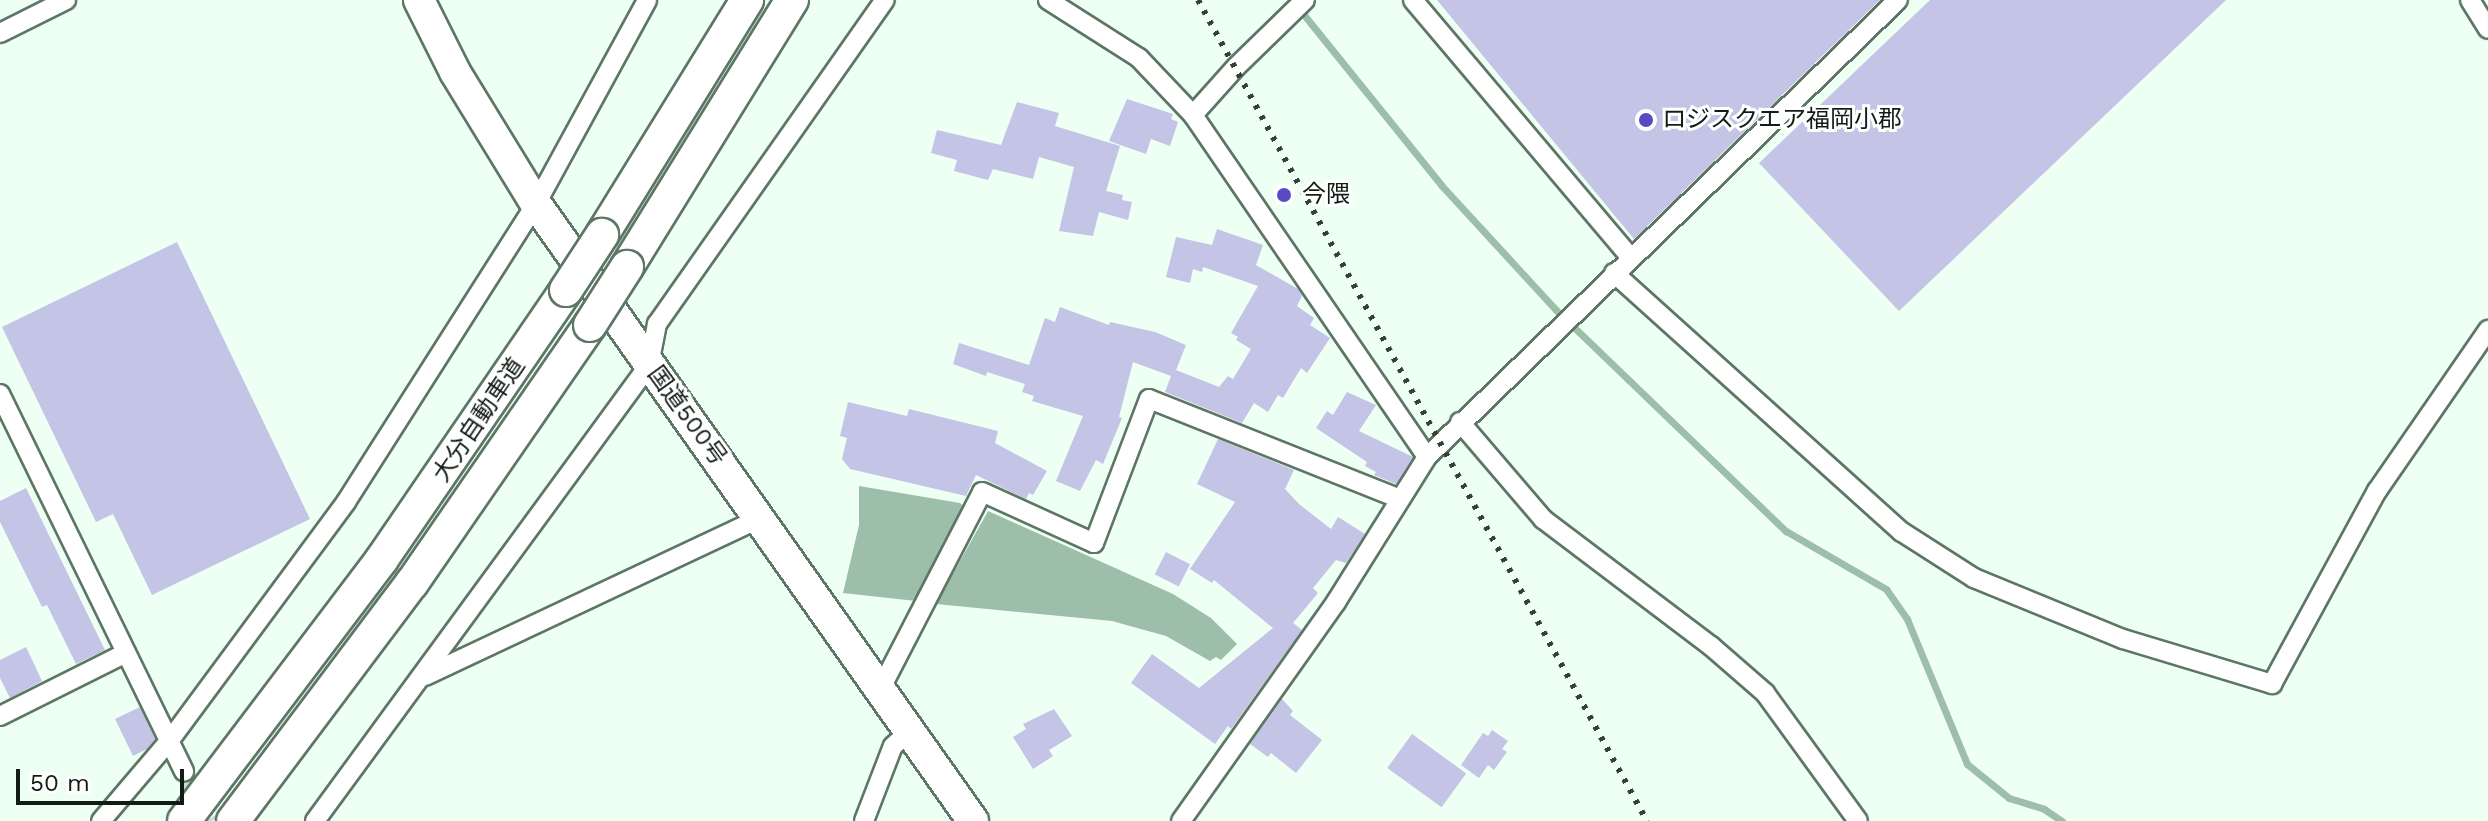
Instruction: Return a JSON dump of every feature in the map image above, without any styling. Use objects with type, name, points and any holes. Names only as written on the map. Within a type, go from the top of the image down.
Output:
[{"type":"highway","name":"国道500号","points":[[419,0],[455,72],[536,204],[973,821]]},
{"type":"highway","points":[[656,150],[736,0]]},
{"type":"highway","name":"大分自動車道","points":[[184,821],[382,559],[602,235],[747,0]]},
{"type":"highway","name":"大分自動車道","points":[[233,821],[412,583],[590,325],[792,0]]},
{"type":"street","points":[[0,33],[66,0]]},
{"type":"street","points":[[101,821],[170,740],[346,502],[536,204],[647,0]]},
{"type":"street","points":[[315,821],[649,365],[657,324],[885,0]]},
{"type":"street","points":[[1048,0],[1139,58],[1193,115],[1427,457]]},
{"type":"street","points":[[1193,115],[1236,67],[1305,0]]},
{"type":"street","points":[[1413,0],[1630,257]]},
{"type":"street","points":[[1181,821],[1336,602],[1427,457],[1898,0]]},
{"type":"street","points":[[2470,0],[2488,29]]},
{"type":"street","points":[[1614,273],[1902,532],[1974,578],[2123,639],[2272,684],[2377,491],[2488,330]]},
{"type":"street","points":[[0,394],[184,771]]},
{"type":"street","points":[[881,688],[982,492],[1094,543],[1149,399],[1400,499]]},
{"type":"street","points":[[1460,422],[1543,519],[1711,646],[1765,693],[1858,821]]},
{"type":"street","points":[[423,677],[758,519]]},
{"type":"street","points":[[0,716],[126,653]]},
{"type":"street","points":[[864,821],[893,746],[910,731]]},
{"type":"shaded area","points":[[859,486],[960,503],[964,507],[916,601],[843,593],[859,525]]},
{"type":"shaded area","points":[[988,511],[1173,594],[1211,618],[1237,644],[1221,660],[1216,657],[1210,661],[1166,636],[1112,621],[936,604]]},
{"type":"building","name":"ロジスクエア福岡小郡","points":[[1437,0],[1880,0],[1634,239]]},
{"type":"building","points":[[1930,0],[2226,0],[1899,311],[1759,163]]},
{"type":"building","points":[[1127,99],[1173,114],[1171,119],[1178,122],[1170,146],[1151,139],[1146,154],[1109,141]]},
{"type":"building","points":[[1017,102],[1059,113],[1055,126],[1120,146],[1106,191],[1123,195],[1122,200],[1132,202],[1128,220],[1099,212],[1093,236],[1059,231],[1074,167],[1039,157],[1033,179],[993,169],[988,180],[954,171],[957,160],[931,153],[937,130],[1001,145]]},
{"type":"building","points":[[1217,229],[1263,245],[1256,265],[1298,289],[1302,296],[1297,306],[1314,318],[1310,325],[1330,338],[1307,373],[1301,368],[1283,398],[1278,395],[1268,412],[1254,403],[1242,423],[1165,392],[1171,376],[1133,362],[1119,417],[1122,418],[1103,464],[1096,460],[1080,491],[1056,481],[1083,416],[1032,401],[1034,396],[1022,392],[1025,384],[987,372],[986,376],[953,364],[959,343],[1029,365],[1045,318],[1055,322],[1060,307],[1109,325],[1110,322],[1155,332],[1186,345],[1176,370],[1219,387],[1228,376],[1233,379],[1251,349],[1231,333],[1258,286],[1203,267],[1202,272],[1193,269],[1190,283],[1166,277],[1176,237],[1212,245]]},
{"type":"building","points":[[177,242],[310,519],[152,595],[113,514],[96,522],[2,327]]},
{"type":"building","points":[[1347,392],[1376,405],[1359,431],[1413,457],[1396,484],[1374,475],[1376,472],[1365,466],[1367,462],[1316,428],[1327,411],[1333,415]]},
{"type":"building","points":[[848,402],[907,416],[909,409],[998,431],[995,443],[1047,471],[1033,495],[1029,493],[1026,499],[976,475],[966,496],[850,469],[842,459],[847,438],[840,436]]},
{"type":"building","points":[[1218,439],[1294,470],[1285,489],[1299,504],[1331,529],[1338,517],[1365,534],[1346,563],[1336,560],[1313,588],[1318,593],[1293,623],[1302,630],[1231,729],[1228,726],[1215,744],[1131,683],[1152,654],[1199,688],[1273,628],[1214,580],[1212,583],[1190,569],[1235,502],[1197,484]]},
{"type":"building","points":[[26,488],[105,650],[76,664],[47,605],[42,607],[0,522],[0,501]]},
{"type":"building","points":[[1166,552],[1190,564],[1179,587],[1155,574]]},
{"type":"building","points":[[26,647],[42,681],[10,698],[0,678],[0,660]]},
{"type":"building","points":[[1282,699],[1293,711],[1290,715],[1322,740],[1296,773],[1271,753],[1268,757],[1250,744]]},
{"type":"building","points":[[140,707],[155,739],[147,749],[133,756],[115,719]]},
{"type":"building","points":[[1054,709],[1072,736],[1049,750],[1053,756],[1033,769],[1013,737],[1026,729],[1023,724]]},
{"type":"building","points":[[1492,730],[1508,741],[1502,749],[1507,752],[1494,770],[1488,765],[1479,778],[1461,765],[1483,733],[1488,736]]},
{"type":"building","points":[[1412,734],[1466,773],[1442,807],[1387,768]]},
{"type":"waterway","points":[[1292,0],[1442,186],[1556,310],[1786,531],[1886,589],[1907,619],[1967,764],[2009,798],[2044,809],[2062,821]]},
{"type":"tunnel","points":[[184,771],[211,821]]},
{"type":"railway","points":[[1198,0],[1647,821]]},
{"type":"place","name":"ロジスクエア福岡小郡","points":[[1646,120]]},
{"type":"place","name":"今隈","points":[[1284,195]]}]
